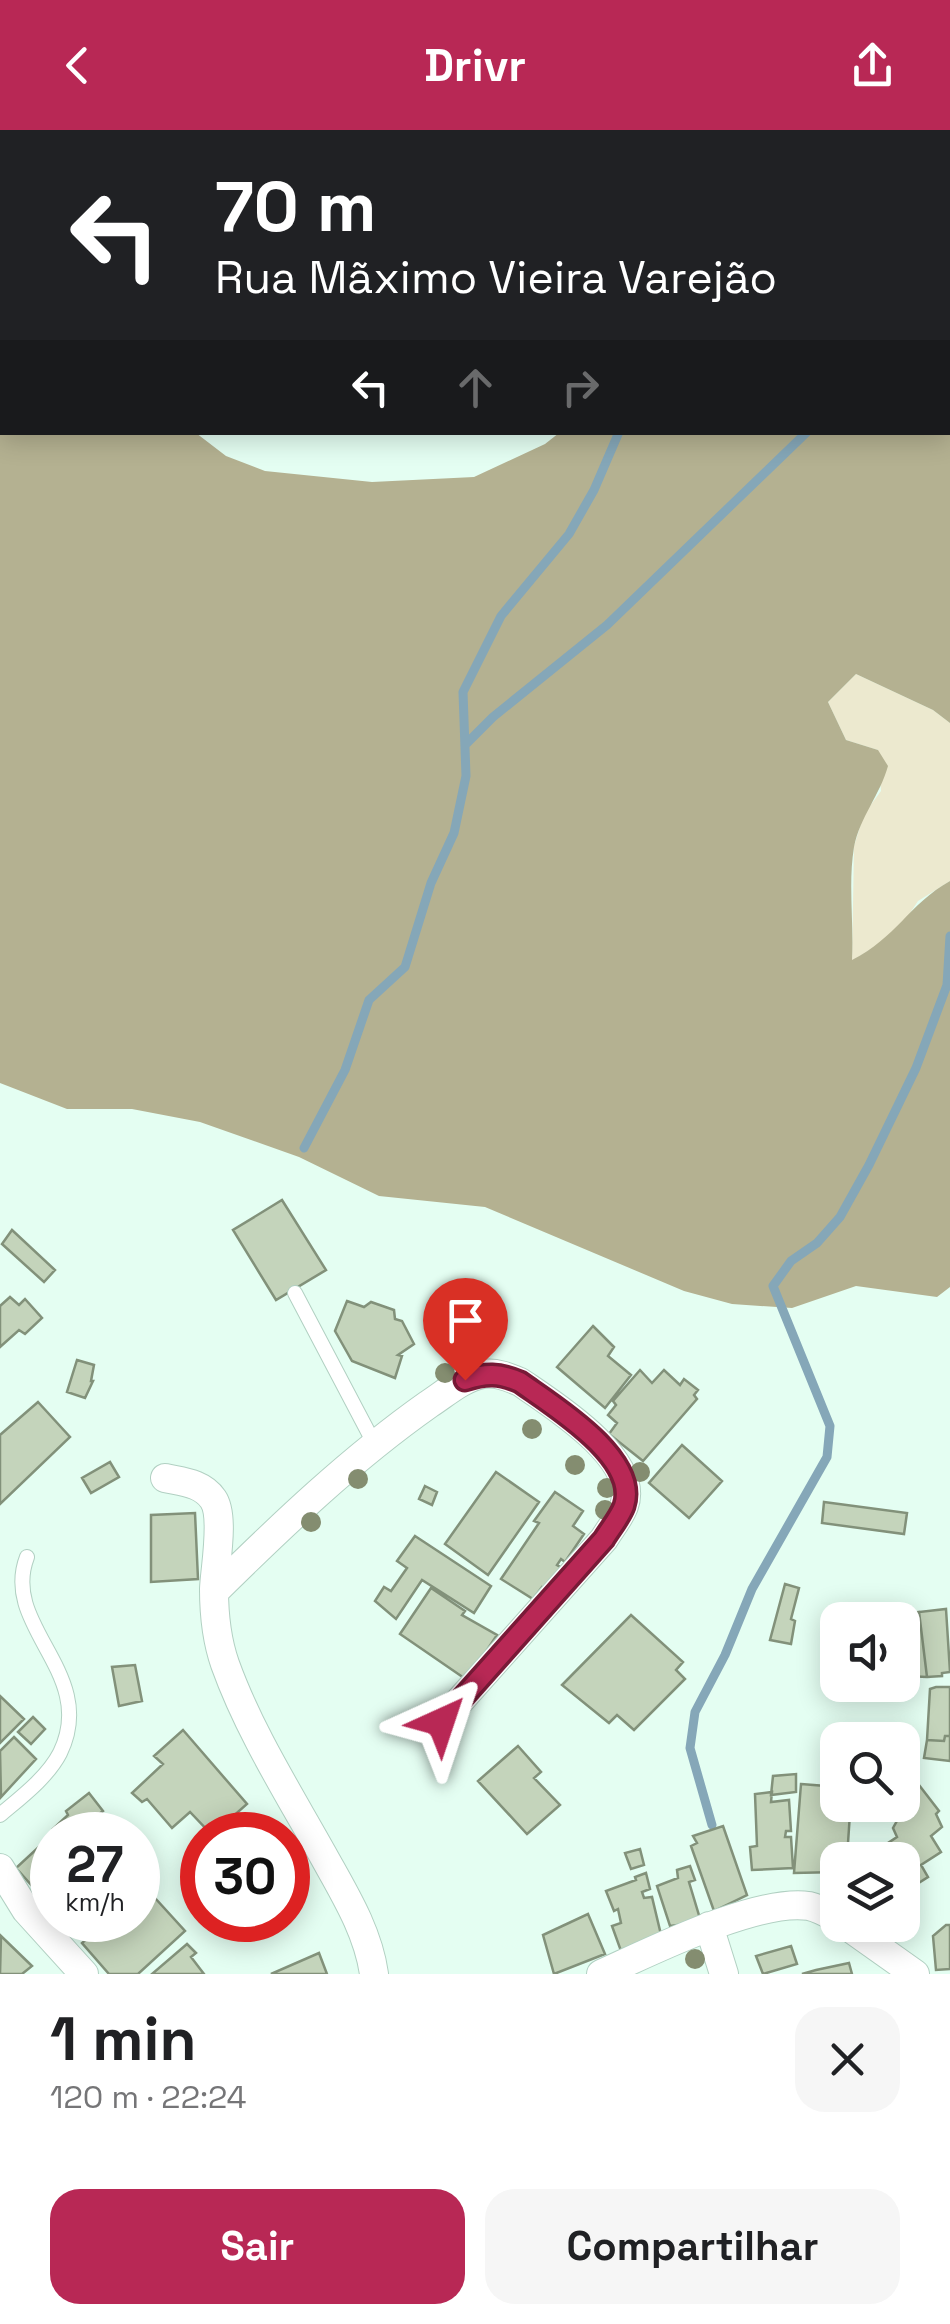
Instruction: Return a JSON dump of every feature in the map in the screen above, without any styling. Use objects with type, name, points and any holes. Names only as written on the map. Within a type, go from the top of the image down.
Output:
[{"type":"street","points":[[214,1592],[308,1501],[375,1445],[465,1380],[485,1374],[504,1375],[545,1400],[606,1448],[626,1488],[624,1506],[604,1539],[441,1722]]},
{"type":"street","points":[[166,1478],[198,1486],[211,1496],[218,1509],[214,1592],[218,1641],[226,1668],[349,1902],[371,1952],[374,1974]]},
{"type":"street","points":[[0,1868],[26,1910],[84,1974]]},
{"type":"street","points":[[0,1894],[26,1910]]},
{"type":"street","points":[[601,1974],[709,1926],[788,1906],[820,1910]]},
{"type":"street","points":[[709,1926],[724,1974]]},
{"type":"street","points":[[870,1942],[914,1974]]},
{"type":"lane","points":[[295,1293],[375,1445]]},
{"type":"lane","points":[[6,1594],[8,1580],[27,1557]]},
{"type":"lane","points":[[0,1816],[52,1766],[66,1730],[60,1693],[20,1631]]},
{"type":"shaded area","points":[[0,435],[199,435],[226,456],[265,471],[372,482],[474,477],[556,435],[950,435],[950,723],[933,710],[856,674],[828,702],[846,740],[878,750],[888,766],[854,847],[852,960],[880,942],[950,881],[950,1287],[937,1297],[856,1286],[792,1308],[732,1304],[684,1291],[485,1207],[379,1196],[299,1157],[200,1122],[132,1109],[67,1109],[0,1083]]},
{"type":"shaded area","points":[[856,674],[933,710],[950,723],[950,881],[918,901],[904,922],[852,961],[854,846],[864,814],[881,791],[878,750],[846,740],[828,702]]},
{"type":"building","points":[[282,1200],[326,1270],[276,1300],[233,1230]]},
{"type":"building","points":[[12,1230],[55,1270],[44,1282],[2,1244]]},
{"type":"building","points":[[10,1297],[19,1305],[25,1299],[42,1318],[25,1334],[19,1330],[0,1347],[0,1306]]},
{"type":"building","points":[[347,1301],[364,1307],[371,1302],[394,1310],[395,1319],[402,1321],[414,1344],[398,1355],[402,1356],[395,1378],[352,1361],[335,1331]]},
{"type":"building","points":[[593,1326],[614,1347],[608,1356],[631,1375],[605,1408],[557,1367]]},
{"type":"building","points":[[77,1360],[94,1365],[93,1381],[85,1398],[67,1392]]},
{"type":"building","points":[[640,1370],[652,1383],[664,1370],[680,1385],[684,1379],[698,1390],[694,1395],[697,1399],[643,1461],[609,1434],[617,1423],[608,1415],[616,1405],[613,1401]]},
{"type":"building","points":[[38,1402],[70,1437],[0,1504],[0,1435]]},
{"type":"building","points":[[682,1445],[722,1481],[689,1518],[649,1483]]},
{"type":"building","points":[[110,1462],[119,1477],[91,1493],[82,1478]]},
{"type":"building","points":[[496,1472],[539,1502],[488,1575],[445,1544]]},
{"type":"building","points":[[425,1486],[437,1492],[432,1505],[419,1499]]},
{"type":"building","points":[[555,1492],[583,1511],[573,1526],[584,1534],[565,1562],[561,1559],[557,1565],[562,1568],[547,1589],[542,1587],[533,1599],[501,1579]]},
{"type":"building","points":[[824,1502],[907,1513],[904,1534],[822,1523]]},
{"type":"building","points":[[195,1513],[198,1579],[151,1582],[151,1515]]},
{"type":"building","points":[[415,1536],[491,1586],[474,1613],[422,1580],[396,1619],[375,1601],[384,1587],[391,1591],[407,1568],[397,1561]]},
{"type":"building","points":[[785,1584],[799,1588],[791,1619],[795,1621],[791,1644],[770,1640]]},
{"type":"building","points":[[431,1588],[465,1611],[462,1615],[497,1635],[467,1680],[400,1634]]},
{"type":"building","points":[[946,1609],[950,1672],[942,1676],[927,1677],[920,1612]]},
{"type":"building","points":[[631,1615],[683,1662],[676,1670],[685,1679],[634,1730],[617,1715],[609,1723],[562,1685]]},
{"type":"building","points":[[920,1620],[927,1677],[920,1677]]},
{"type":"building","points":[[135,1665],[142,1701],[119,1706],[112,1667]]},
{"type":"building","points":[[950,1687],[950,1736],[945,1736],[944,1741],[927,1740],[930,1689]]},
{"type":"building","points":[[0,1696],[24,1719],[0,1743]]},
{"type":"building","points":[[33,1717],[45,1729],[31,1744],[18,1732]]},
{"type":"building","points":[[183,1730],[247,1804],[238,1812],[180,1812],[180,1821],[172,1828],[147,1799],[142,1802],[132,1793],[163,1764],[154,1756]]},
{"type":"building","points":[[945,1736],[950,1736],[950,1761],[924,1758],[927,1740],[944,1741]]},
{"type":"building","points":[[14,1737],[36,1759],[1,1797],[0,1751]]},
{"type":"building","points":[[518,1746],[541,1772],[534,1778],[560,1805],[527,1834],[478,1781]]},
{"type":"building","points":[[796,1774],[796,1792],[771,1795],[773,1776]]},
{"type":"building","points":[[801,1784],[820,1786],[820,1822],[849,1822],[848,1842],[820,1842],[820,1872],[794,1873]]},
{"type":"building","points":[[920,1786],[939,1811],[936,1814],[942,1827],[931,1836],[941,1852],[921,1865],[928,1877],[920,1882],[920,1842],[890,1842],[897,1837],[893,1828],[896,1822],[920,1822]]},
{"type":"building","points":[[772,1792],[771,1802],[789,1800],[791,1831],[786,1831],[785,1837],[791,1837],[793,1868],[752,1870],[750,1847],[757,1846],[755,1794]]},
{"type":"building","points":[[89,1793],[103,1811],[66,1812]]},
{"type":"building","points":[[723,1826],[747,1895],[714,1911],[691,1846],[697,1843],[693,1836]]},
{"type":"building","points":[[640,1849],[644,1865],[631,1869],[625,1853]]},
{"type":"building","points":[[30,1855],[30,1884],[16,1868]]},
{"type":"building","points":[[690,1866],[695,1880],[689,1882],[701,1922],[670,1926],[657,1886],[678,1878],[677,1870]]},
{"type":"building","points":[[646,1873],[650,1889],[642,1892],[644,1898],[652,1897],[662,1939],[621,1951],[612,1926],[621,1923],[618,1909],[614,1911],[606,1891]]},
{"type":"building","points":[[160,1904],[180,1926],[180,1936],[138,1974],[109,1974],[82,1943],[160,1942]]},
{"type":"building","points":[[588,1914],[605,1954],[554,1974],[543,1935]]},
{"type":"building","points":[[950,1925],[950,1969],[936,1970],[933,1936]]},
{"type":"building","points":[[1,1936],[32,1966],[22,1974],[0,1974]]},
{"type":"building","points":[[187,1944],[196,1953],[191,1957],[204,1974],[152,1974]]},
{"type":"building","points":[[791,1946],[797,1964],[763,1974],[756,1956]]},
{"type":"building","points":[[319,1953],[327,1974],[271,1974]]},
{"type":"building","points":[[849,1963],[852,1974],[802,1974],[816,1970]]},
{"type":"waterway","points":[[304,1148],[345,1070],[369,1000],[405,967],[431,883],[454,833],[466,776],[463,692],[501,616],[569,534],[594,490],[618,435]]},
{"type":"waterway","points":[[466,744],[493,717],[607,625],[804,435]]},
{"type":"waterway","points":[[712,1825],[690,1748],[695,1712],[725,1655],[752,1589],[827,1457],[830,1426],[773,1286],[791,1261],[817,1243],[840,1217],[869,1165],[916,1068],[947,985],[950,936]]},
{"type":"route","points":[[441,1722],[604,1539],[624,1506],[626,1488],[606,1448],[520,1382],[504,1375],[485,1374],[465,1380]]}]
